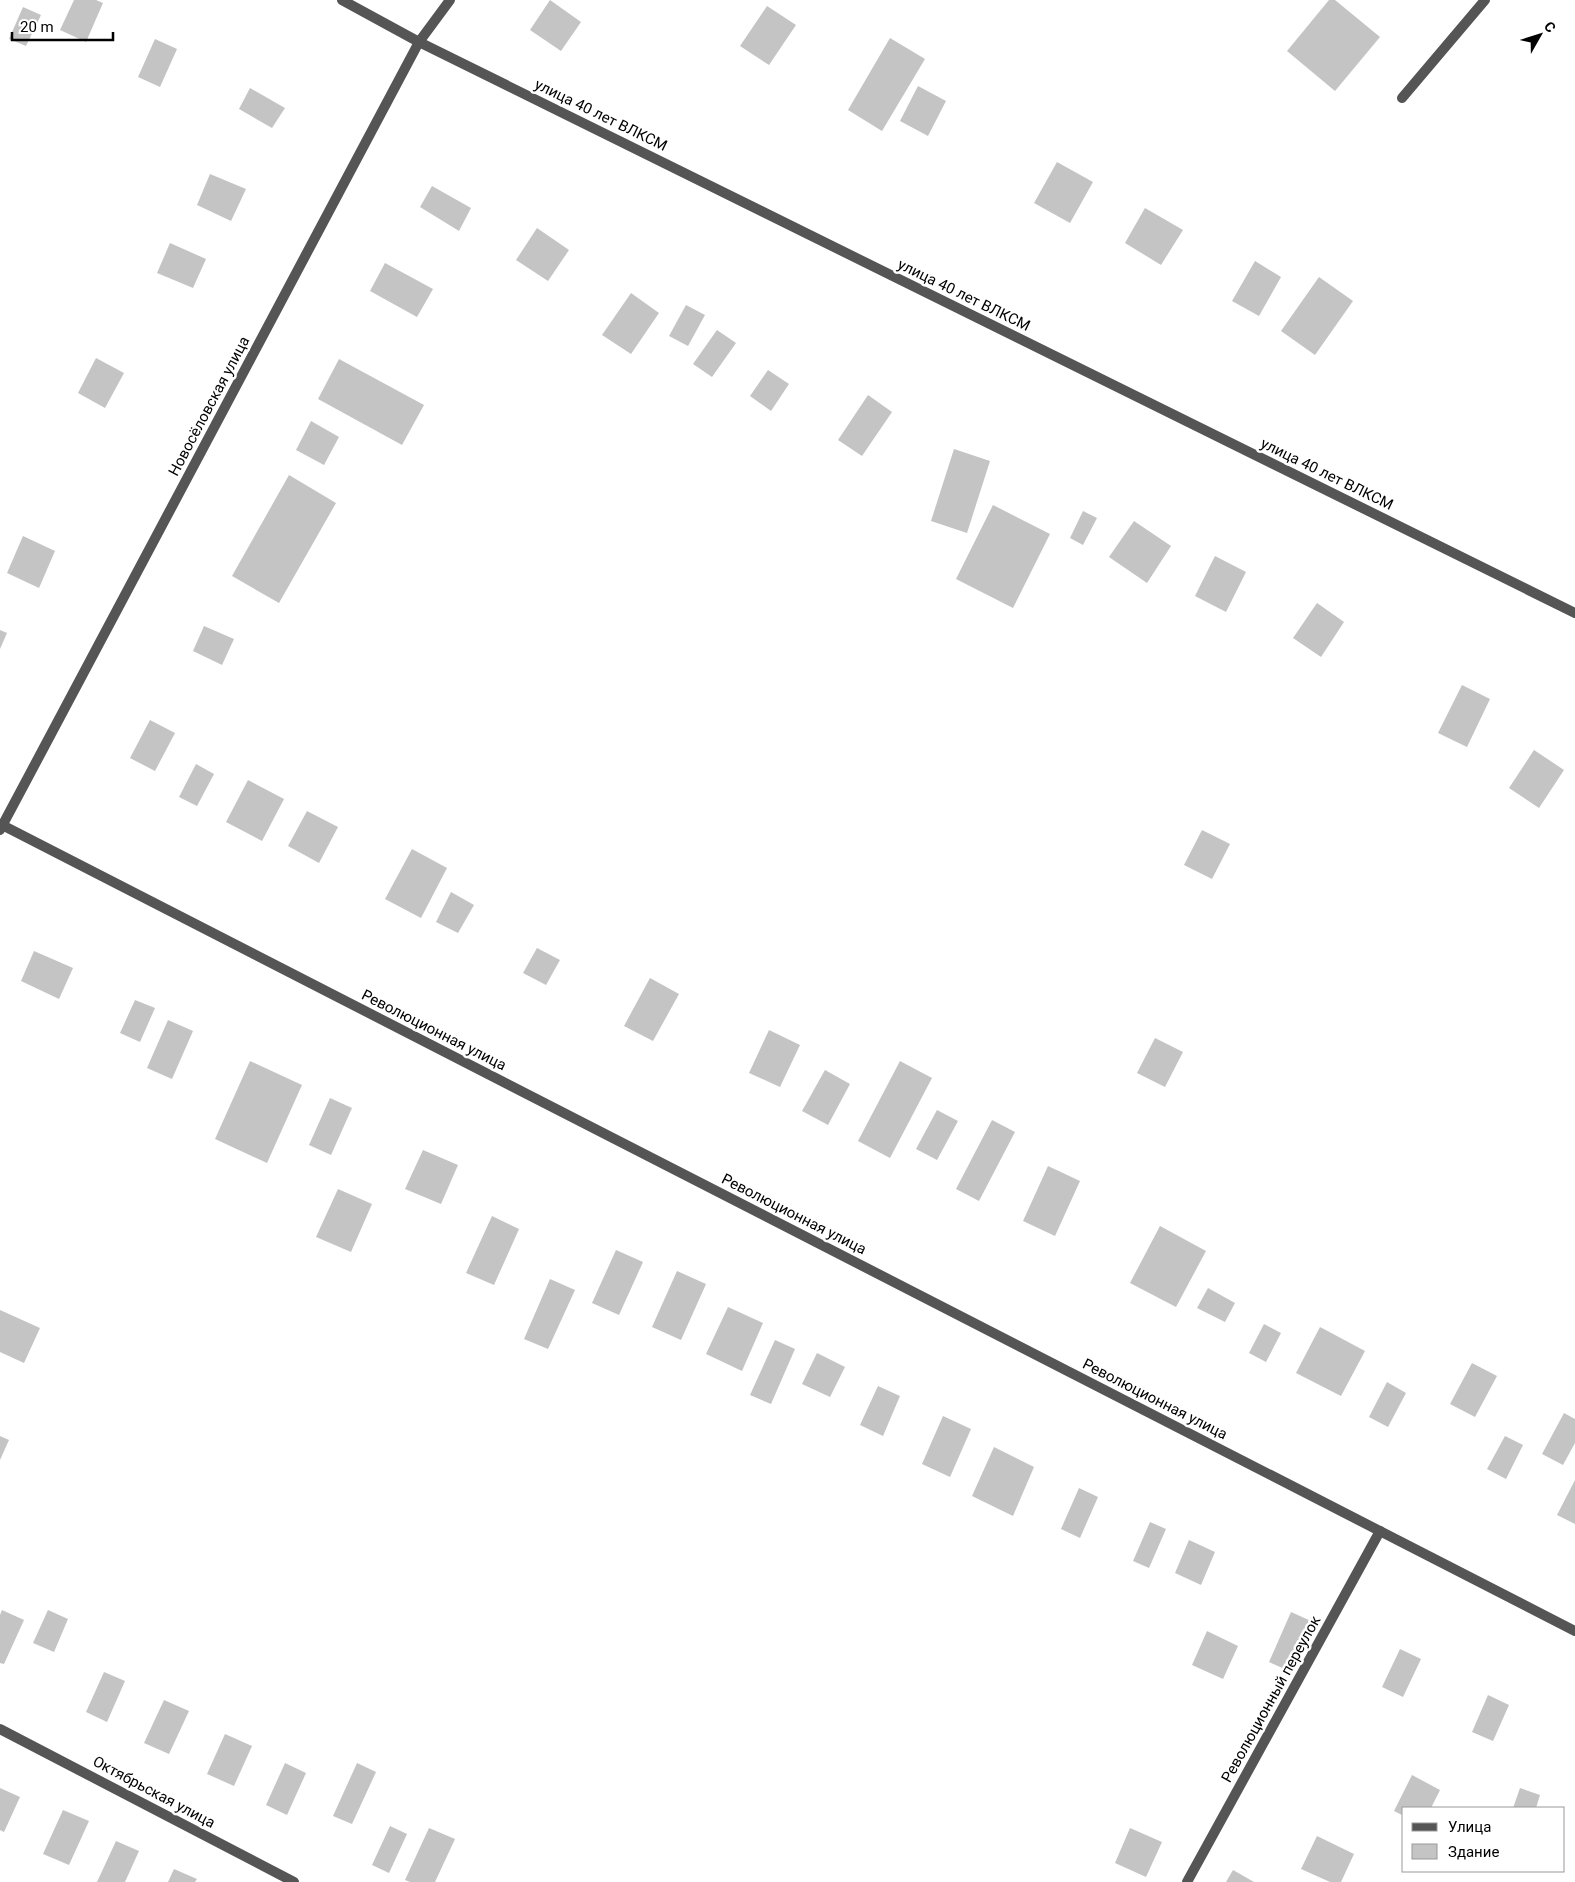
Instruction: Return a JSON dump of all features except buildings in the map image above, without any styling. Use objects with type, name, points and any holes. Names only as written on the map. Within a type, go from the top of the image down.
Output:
[{"type":"street","name":"улица 40 лет ВЛКСМ","points":[[342,0],[419,42],[1575,613]]},
{"type":"street","name":"Новосёловская улица","points":[[1,827],[419,42],[450,0]]},
{"type":"street","points":[[1402,98],[1485,0]]},
{"type":"street","name":"Революционная улица","points":[[1,827],[1575,1631]]},
{"type":"street","name":"Революционный переулок","points":[[1187,1882],[1380,1532]]},
{"type":"street","name":"Октябрьская улица","points":[[0,1729],[294,1882]]}]
